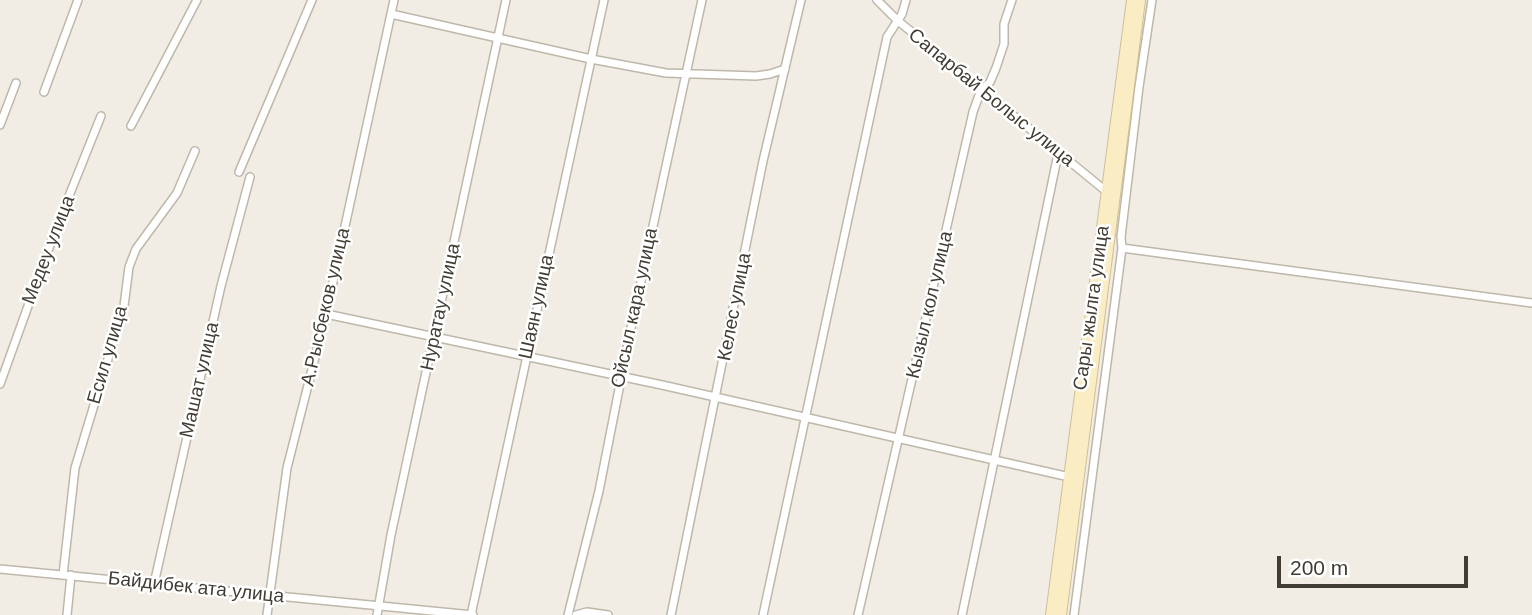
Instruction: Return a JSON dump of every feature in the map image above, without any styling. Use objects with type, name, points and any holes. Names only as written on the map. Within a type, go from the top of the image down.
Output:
[{"type":"main road","name":"Сары жылга улица","points":[[1061,615],[1074,478],[1132,0]]},
{"type":"main road","name":"Сары жылга улица","points":[[1051,615],[1074,478],[1140,0]]},
{"type":"street","points":[[44,92],[79,0]]},
{"type":"street","points":[[131,126],[197,0]]},
{"type":"street","points":[[239,172],[313,0]]},
{"type":"street","name":"А.Рысбеков улица","points":[[267,615],[287,467],[326,314],[394,0]]},
{"type":"street","name":"Нуратау улица","points":[[377,615],[391,535],[506,0]]},
{"type":"street","name":"Шаян улица","points":[[473,615],[604,0]]},
{"type":"street","name":"Ойсыл кара улица","points":[[568,615],[599,491],[702,0]]},
{"type":"street","name":"Келес улица","points":[[671,615],[763,161],[801,0]]},
{"type":"street","name":"Сапарбай Болыс улица","points":[[877,0],[981,90],[1108,192]]},
{"type":"street","points":[[763,615],[887,37],[902,14],[906,0]]},
{"type":"street","name":"Кызыл кол улица","points":[[858,615],[973,112],[981,90],[990,82],[996,68],[1004,44],[1004,24],[1012,0]]},
{"type":"street","points":[[1074,615],[1152,0]]},
{"type":"street","points":[[391,14],[591,60],[666,73],[756,76],[785,69]]},
{"type":"street","points":[[0,125],[16,83]]},
{"type":"street","name":"Медеу улица","points":[[0,384],[55,231],[101,116]]},
{"type":"street","name":"Есил улица","points":[[67,615],[67,575],[75,468],[124,306],[129,267],[136,249],[177,193],[195,152]]},
{"type":"street","points":[[962,615],[1058,154]]},
{"type":"street","name":"Машат улица","points":[[154,584],[221,286],[250,177]]},
{"type":"street","points":[[1122,248],[1532,303]]},
{"type":"street","points":[[326,314],[621,376],[1074,478]]},
{"type":"street","name":"Байдибек ата улица","points":[[0,569],[473,615]]},
{"type":"street","points":[[576,615],[587,612],[608,615]]}]
